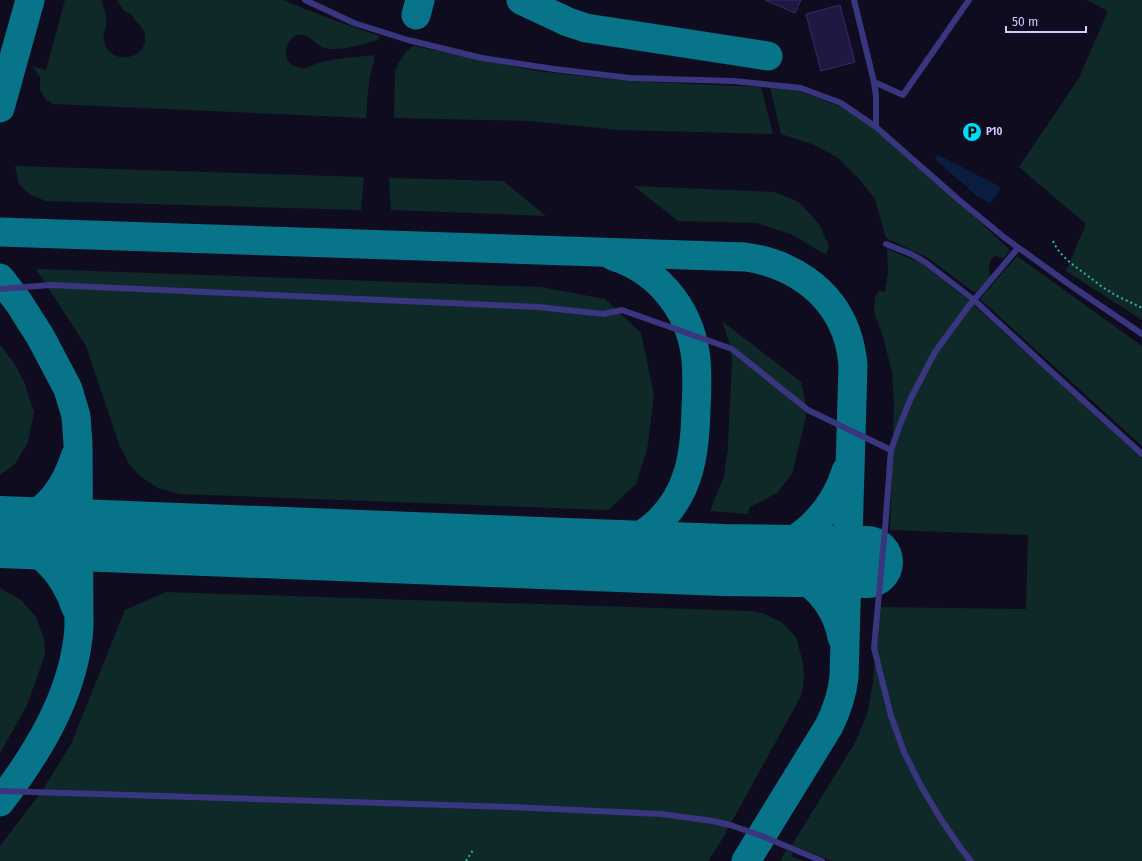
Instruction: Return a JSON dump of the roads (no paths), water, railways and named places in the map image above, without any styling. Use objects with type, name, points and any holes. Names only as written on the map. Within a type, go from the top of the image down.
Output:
[{"type":"lane","points":[[305,0],[354,23],[408,40],[482,58],[554,69],[630,78],[734,81],[801,88],[841,103],[876,127],[959,200],[1018,248],[1142,334]]},
{"type":"lane","points":[[854,0],[874,82],[876,96],[876,127]]},
{"type":"lane","points":[[874,82],[903,95],[969,0]]},
{"type":"lane","points":[[886,244],[911,254],[925,262],[974,300],[1142,454]]},
{"type":"lane","points":[[971,861],[940,818],[921,786],[904,752],[891,716],[874,648],[891,450],[911,398],[935,352],[974,300],[1018,248]]},
{"type":"lane","points":[[0,289],[51,285],[538,307],[604,314],[622,310],[732,349],[808,410],[891,450]]},
{"type":"lane","points":[[0,791],[511,807],[661,814],[713,821],[730,825],[762,836],[822,861]]},
{"type":"water","points":[[938,155],[999,186],[1000,190],[990,203],[977,196],[935,159]]},
{"type":"place","name":"P10","points":[[972,132]]}]
